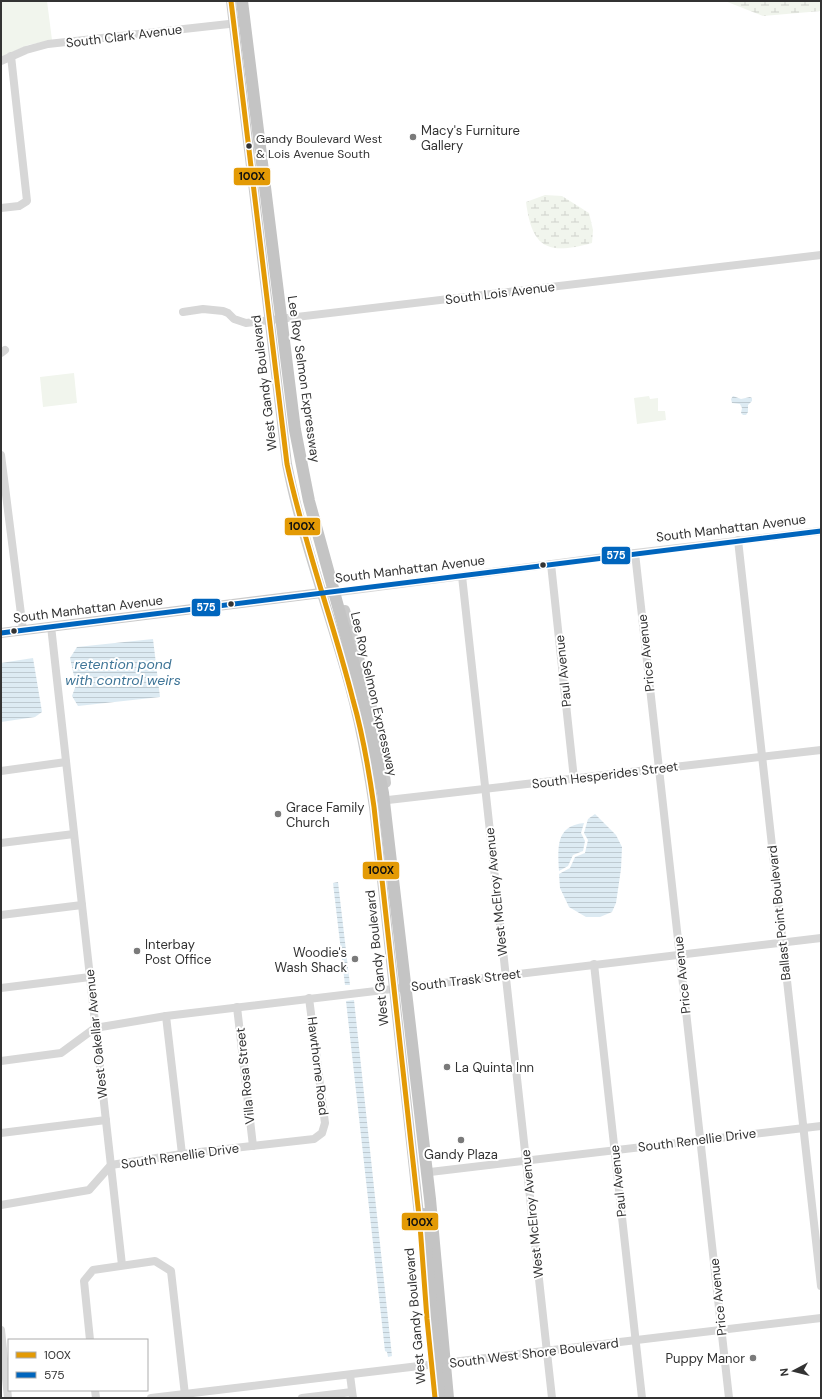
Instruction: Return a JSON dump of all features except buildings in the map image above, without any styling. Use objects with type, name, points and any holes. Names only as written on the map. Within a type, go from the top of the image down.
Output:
[{"type":"highway","name":"Lee Roy Selmon Expressway","points":[[235,1],[284,407],[303,502],[359,709],[376,794],[422,1200],[439,1398]]},
{"type":"highway","name":"Lee Roy Selmon Expressway","points":[[242,1],[295,430],[310,501],[367,714],[383,793],[430,1199],[448,1398]]},
{"type":"main road","name":"West Gandy Boulevard","points":[[232,1],[287,464],[293,494],[309,552],[352,694],[368,769],[386,913],[421,1238],[435,1398]]},
{"type":"main road","points":[[235,1],[237,17],[249,22]]},
{"type":"main road","name":"West Gandy Boulevard","points":[[247,1],[294,404],[302,453],[317,520],[364,672],[382,757],[430,1172],[448,1398]]},
{"type":"main road","points":[[234,23],[246,33],[254,100],[260,113]]},
{"type":"main road","points":[[248,137],[252,144],[270,301],[275,311],[284,318]]},
{"type":"main road","points":[[269,320],[279,328],[283,342],[290,396],[294,404]]},
{"type":"main road","points":[[281,422],[285,428],[296,493],[320,572],[323,579],[339,592]]},
{"type":"main road","name":"South Manhattan Avenue","points":[[1,633],[339,592]]},
{"type":"main road","points":[[322,593],[331,599],[340,613],[361,679],[376,742],[382,757]]},
{"type":"main road","points":[[368,769],[376,774],[379,780],[388,848],[396,872]]},
{"type":"main road","points":[[386,913],[390,919],[396,975],[400,984],[409,987]]},
{"type":"main road","points":[[394,988],[404,995],[407,1006],[414,1066],[419,1079]]},
{"type":"main road","points":[[405,1088],[409,1097],[416,1158],[420,1166],[430,1172]]},
{"type":"main road","points":[[414,1174],[419,1176],[432,1199]]},
{"type":"street","name":"South Clark Avenue","points":[[1,61],[26,50],[48,44],[249,22]]},
{"type":"street","points":[[1,208],[19,206],[27,200],[11,56]]},
{"type":"street","name":"South Lois Avenue","points":[[183,312],[203,309],[223,311],[228,313],[234,319],[246,323],[821,255]]},
{"type":"street","points":[[1,455],[23,630]]},
{"type":"street","name":"South Manhattan Avenue","points":[[339,592],[821,530]]},
{"type":"street","name":"Ballast Point Boulevard","points":[[738,540],[821,1286]]},
{"type":"street","name":"Price Avenue","points":[[635,553],[729,1398]]},
{"type":"street","name":"Paul Avenue","points":[[551,564],[574,779]]},
{"type":"street","name":"West McElroy Avenue","points":[[462,576],[552,1398]]},
{"type":"street","name":"West Oakellar Avenue","points":[[51,626],[122,1265]]},
{"type":"street","name":"South Hesperides Street","points":[[388,800],[821,750]]},
{"type":"street","points":[[1,771],[66,762]]},
{"type":"street","points":[[1,843],[74,834]]},
{"type":"street","points":[[1,915],[82,905]]},
{"type":"street","name":"South Trask Street","points":[[1,1061],[61,1053],[96,1028],[166,1016],[821,938]]},
{"type":"street","name":"Paul Avenue","points":[[594,964],[642,1398]]},
{"type":"street","points":[[1,988],[90,977]]},
{"type":"street","name":"Hawthorne Road","points":[[309,998],[325,1123],[322,1133]]},
{"type":"street","name":"Villa Rosa Street","points":[[238,1007],[253,1146]]},
{"type":"street","points":[[166,1016],[182,1154]]},
{"type":"street","points":[[1,1133],[106,1120]]},
{"type":"street","name":"South Renellie Drive","points":[[430,1172],[821,1126]]},
{"type":"street","name":"South Renellie Drive","points":[[1,1204],[89,1190],[111,1165],[182,1154],[314,1139],[322,1133]]},
{"type":"street","points":[[90,1339],[84,1281],[93,1270],[155,1261],[171,1271],[185,1395]]},
{"type":"street","name":"South West Shore Boulevard","points":[[151,1398],[821,1318]]},
{"type":"street","points":[[1,1330],[8,1398]]},
{"type":"street","points":[[302,1398],[352,1395],[350,1375]]},
{"type":"green space","points":[[1,1],[47,1],[52,40],[28,45],[1,57]]},
{"type":"green space","points":[[725,1],[821,1],[821,11],[763,16]]},
{"type":"green space","points":[[545,195],[562,196],[589,213],[593,230],[592,243],[577,247],[553,248],[545,245],[538,239],[529,218],[526,202]]},
{"type":"green space","points":[[74,373],[77,403],[43,407],[40,377]]},
{"type":"green space","points":[[649,396],[650,399],[658,398],[658,411],[665,411],[666,420],[637,424],[634,398]]},
{"type":"water","points":[[733,396],[741,399],[752,398],[752,401],[748,405],[748,412],[746,415],[741,413],[742,408],[740,404],[732,403],[731,399]]},
{"type":"water","name":"retention pond with control weirs","points":[[153,639],[160,697],[78,706],[72,696],[76,685],[70,658],[77,647]]},
{"type":"water","points":[[33,658],[42,712],[35,717],[1,722],[1,663]]},
{"type":"water","points":[[595,814],[616,835],[622,847],[621,869],[616,903],[612,912],[600,917],[586,917],[569,907],[560,888],[559,874],[570,868],[575,857],[585,853],[588,840],[584,833],[588,819]]},
{"type":"water","points":[[584,823],[581,833],[585,841],[583,851],[573,855],[568,866],[559,871],[558,854],[560,840],[563,833],[575,825]]},
{"type":"water","points":[[338,882],[350,985],[345,985],[333,883]]},
{"type":"water","points":[[354,1000],[392,1356],[388,1357],[387,1352],[385,1351],[346,1001]]},
{"type":"transit line","name":"100X","points":[[231,1],[287,464],[310,553],[357,713],[374,807],[420,1225],[435,1398]]},
{"type":"transit line","name":"575","points":[[1,633],[513,568],[821,531]]},
{"type":"place","name":"Macy's Furniture Gallery","points":[[413,137]]},
{"type":"place","name":"Gandy Boulevard West & Lois Avenue South","points":[[249,146]]},
{"type":"place","name":"Grace Family Church","points":[[278,814]]},
{"type":"place","name":"Interbay Post Office","points":[[137,951]]},
{"type":"place","name":"Woodie's Wash Shack","points":[[355,959]]},
{"type":"place","name":"La Quinta Inn","points":[[447,1067]]},
{"type":"place","name":"Gandy Plaza","points":[[461,1140]]},
{"type":"place","name":"Puppy Manor","points":[[753,1358]]}]
